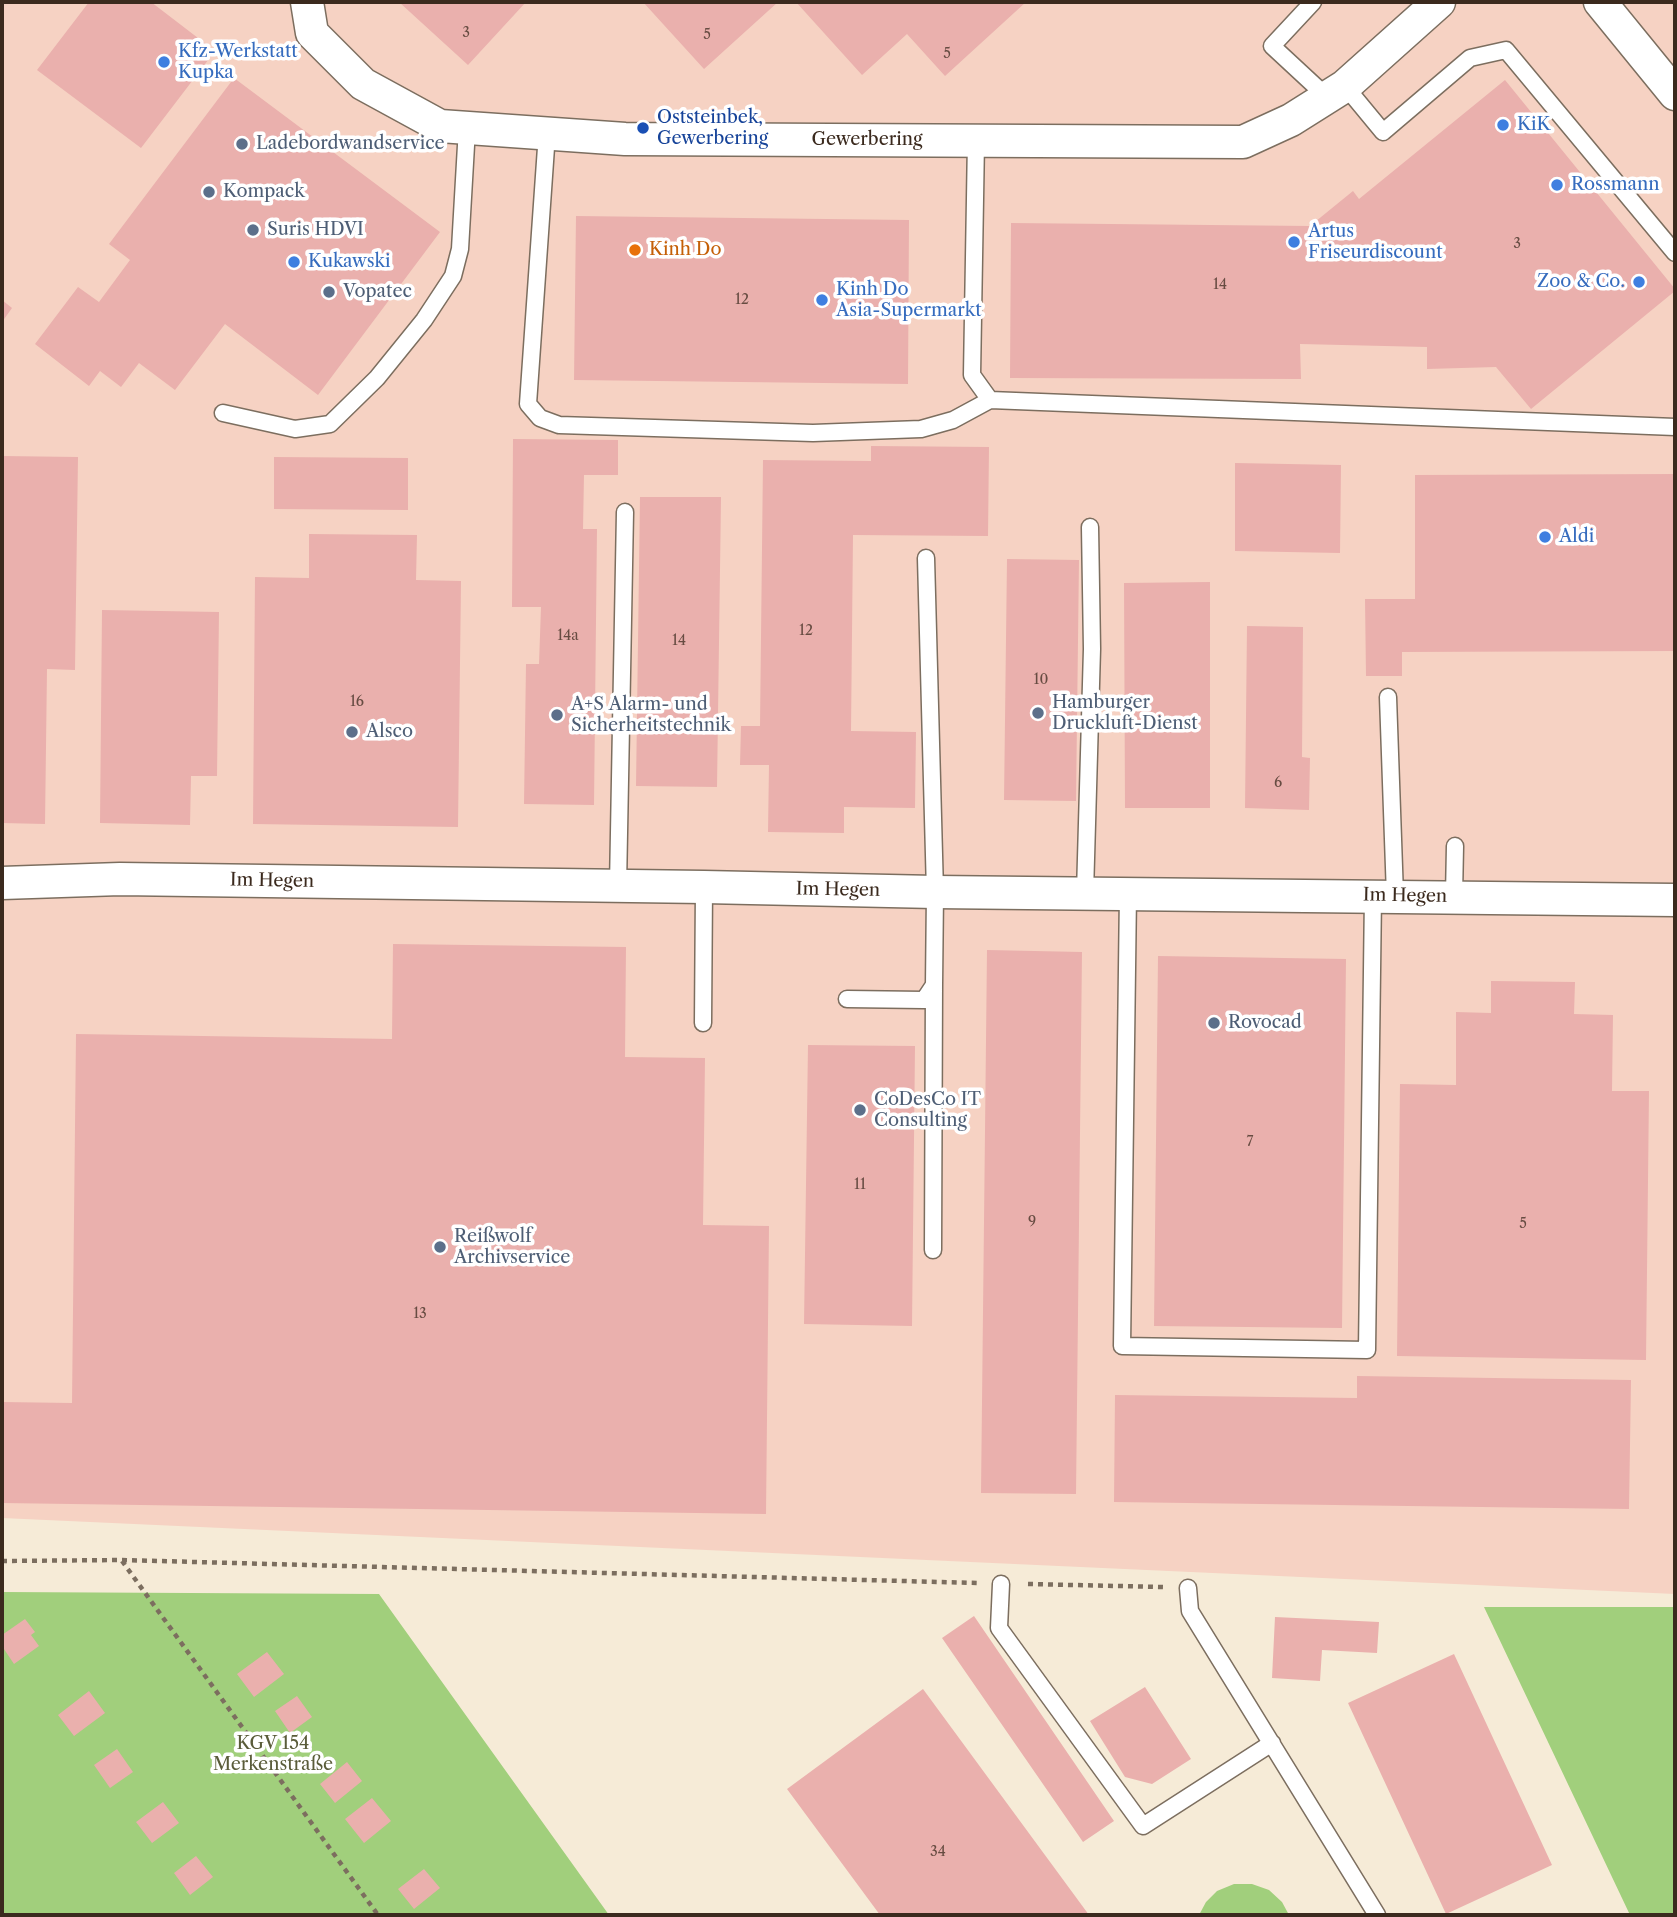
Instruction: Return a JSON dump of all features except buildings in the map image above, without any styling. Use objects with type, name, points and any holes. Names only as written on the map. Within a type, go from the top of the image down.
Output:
[{"type":"street","name":"Gewerbering","points":[[307,2],[312,33],[363,83],[440,126],[625,139],[1243,142],[1291,120],[1336,92],[1438,2]]},
{"type":"street","points":[[1600,2],[1675,94]]},
{"type":"street","name":"Im Hegen","points":[[2,883],[120,879],[1675,900]]},
{"type":"lane","points":[[1313,2],[1272,46],[1336,92],[1383,132],[1470,58],[1506,50],[1675,253]]},
{"type":"lane","points":[[223,413],[295,429],[330,424],[377,379],[424,320],[453,276],[460,249],[467,128]]},
{"type":"lane","points":[[547,133],[528,404],[540,418],[559,425],[799,432],[921,429],[953,420],[990,400],[1675,427]]},
{"type":"lane","points":[[976,140],[972,375],[990,400]]},
{"type":"lane","points":[[618,886],[625,512]]},
{"type":"lane","points":[[1084,892],[1092,649],[1090,527]]},
{"type":"lane","points":[[926,558],[935,892],[933,1250]]},
{"type":"lane","points":[[1128,893],[1122,1346],[1367,1350],[1384,896],[1388,696]]},
{"type":"lane","points":[[1454,896],[1455,846]]},
{"type":"lane","points":[[703,1023],[704,887]]},
{"type":"lane","points":[[847,999],[924,1000],[934,985]]},
{"type":"lane","points":[[1001,1584],[999,1628],[1143,1826],[1272,1742]]},
{"type":"lane","points":[[1188,1588],[1190,1611],[1377,1915]]},
{"type":"path","points":[[2,1561],[122,1560],[1188,1588]]},
{"type":"path","points":[[122,1560],[378,1915]]},
{"type":"shaded area","points":[[2,2],[1675,2],[1675,1594],[2,1518]]},
{"type":"green space","name":"KGV 154 Merkenstraße","points":[[2,1592],[379,1594],[609,1915],[2,1915]]},
{"type":"green space","points":[[1484,1607],[1675,1607],[1675,1915],[1630,1915]]},
{"type":"green space","points":[[1234,1884],[1252,1884],[1269,1890],[1282,1902],[1289,1915],[1199,1915],[1206,1902],[1217,1891]]},
{"type":"place","name":"Kfz-Werkstatt Kupka","points":[[164,62]]},
{"type":"place","name":"KiK","points":[[1503,125]]},
{"type":"place","name":"Oststeinbek, Gewerbering","points":[[643,128]]},
{"type":"place","name":"Ladebordwandservice","points":[[242,144]]},
{"type":"place","name":"Rossmann","points":[[1557,185]]},
{"type":"place","name":"Kompack","points":[[209,192]]},
{"type":"place","name":"Suris HDVI","points":[[253,230]]},
{"type":"place","name":"Artus Friseurdiscount","points":[[1294,242]]},
{"type":"place","name":"Kinh Do","points":[[635,250]]},
{"type":"place","name":"Kukawski","points":[[294,262]]},
{"type":"place","name":"Zoo & Co.","points":[[1639,282]]},
{"type":"place","name":"Vopatec","points":[[329,292]]},
{"type":"place","name":"Kinh Do Asia-Supermarkt","points":[[822,300]]},
{"type":"place","name":"Aldi","points":[[1545,537]]},
{"type":"place","name":"Hamburger Druckluft-Dienst","points":[[1038,713]]},
{"type":"place","name":"A+S Alarm- und Sicherheitstechnik","points":[[557,715]]},
{"type":"place","name":"Alsco","points":[[352,732]]},
{"type":"place","name":"Rovocad","points":[[1214,1023]]},
{"type":"place","name":"CoDesCo IT Consulting","points":[[860,1110]]},
{"type":"place","name":"Reißwolf Archivservice","points":[[440,1247]]}]
